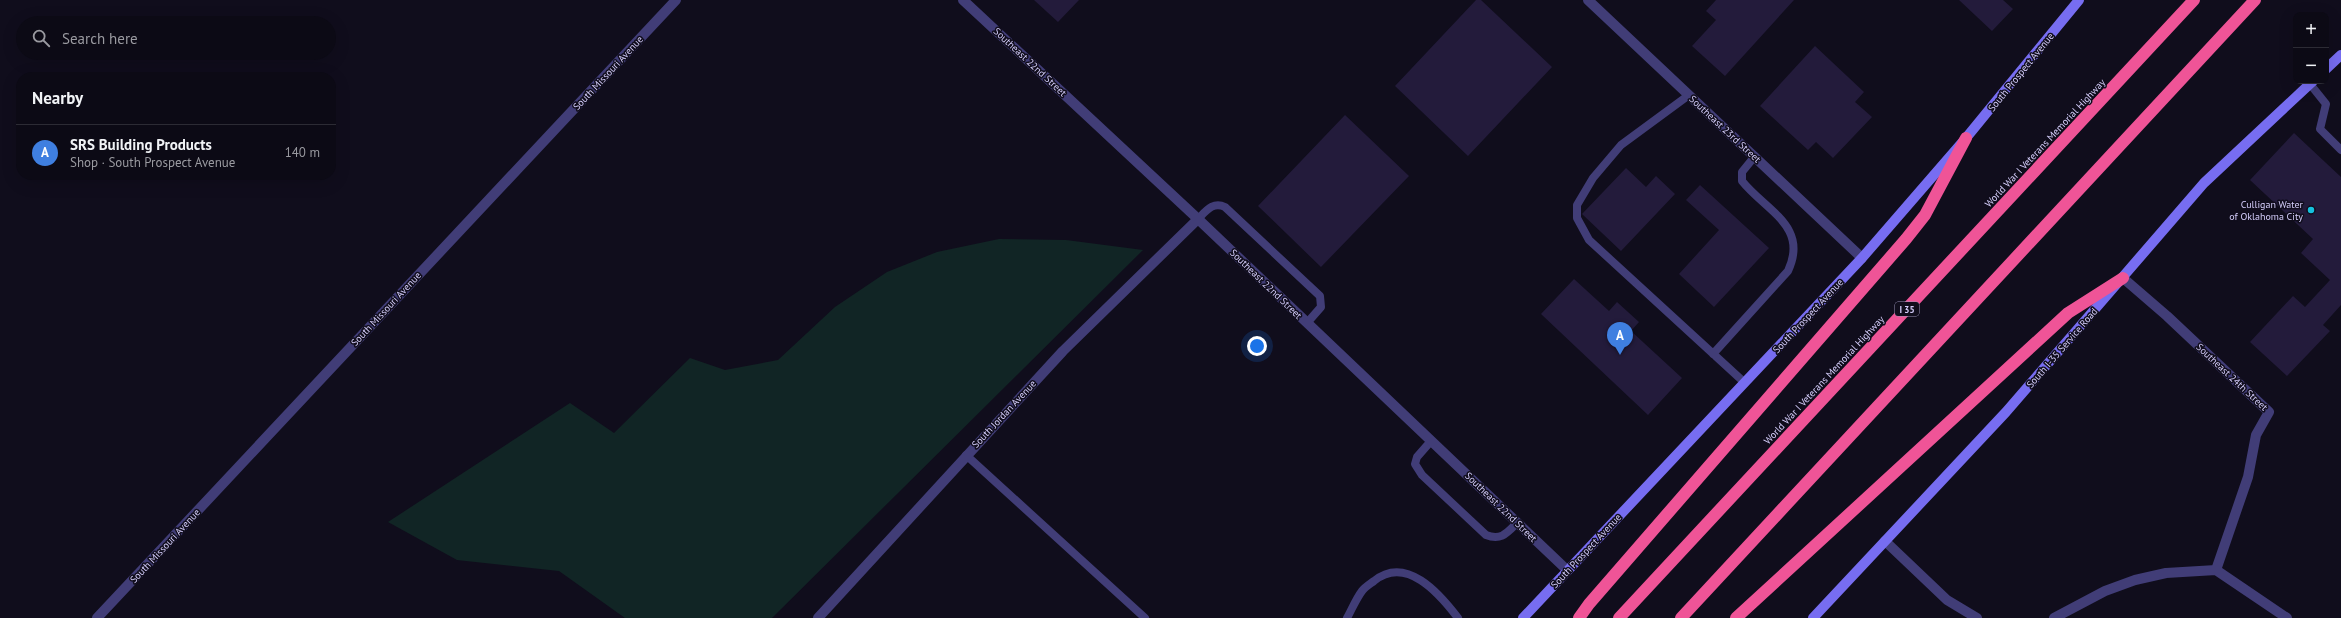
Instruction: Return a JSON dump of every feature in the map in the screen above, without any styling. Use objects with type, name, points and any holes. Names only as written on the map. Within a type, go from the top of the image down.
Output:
[{"type":"highway","name":"World War I Veterans Memorial Highway","points":[[1619,618],[2194,0]]},
{"type":"highway","points":[[1681,618],[2255,0]]},
{"type":"highway","points":[[1579,618],[1589,604],[1906,239],[1925,215],[1966,138]]},
{"type":"highway","points":[[1736,618],[2068,313],[2123,278]]},
{"type":"main road","name":"South Prospect Avenue","points":[[1523,618],[1745,384],[1862,258],[1966,138],[2079,0]]},
{"type":"main road","points":[[2329,66],[2341,55]]},
{"type":"main road","name":"South I-35 Service Road","points":[[1813,618],[2006,412],[2204,183],[2309,84]]},
{"type":"street","name":"South Missouri Avenue","points":[[97,618],[676,0]]},
{"type":"street","name":"Southeast 22nd Street","points":[[963,0],[1198,219],[1567,570]]},
{"type":"street","name":"Southeast 23rd Street","points":[[1588,0],[1862,258]]},
{"type":"street","name":"South Jordan Avenue","points":[[818,618],[1063,350],[1198,219]]},
{"type":"street","name":"Southeast 24th Street","points":[[2123,278],[2167,316],[2269,412],[2256,434],[2248,477],[2216,570]]},
{"type":"street","points":[[1885,541],[1947,600],[1977,618]]},
{"type":"street","points":[[2054,618],[2105,591],[2135,580],[2166,573],[2216,570],[2287,618]]},
{"type":"lane","points":[[2312,84],[2326,104],[2320,129],[2341,150]]},
{"type":"lane","points":[[1689,95],[1621,146],[1593,178],[1577,205],[1577,218],[1589,240],[1745,384]]},
{"type":"lane","points":[[1713,354],[1788,271],[1794,258],[1794,242],[1787,226],[1742,182],[1742,172],[1755,156]]},
{"type":"lane","points":[[1198,219],[1212,206],[1219,204],[1225,207],[1320,296],[1322,302],[1321,307],[1307,323]]},
{"type":"lane","points":[[1431,441],[1417,458],[1415,464],[1422,475],[1486,535],[1497,538],[1503,537],[1517,523]]},
{"type":"lane","points":[[966,455],[1145,618]]},
{"type":"lane","points":[[1347,618],[1363,590],[1380,575],[1396,570],[1416,576],[1434,591],[1458,618]]},
{"type":"green space","points":[[999,239],[1066,240],[1143,250],[772,618],[625,618],[559,571],[457,560],[388,522],[570,403],[614,433],[690,358],[725,370],[778,360],[835,307],[887,272],[937,252]]},
{"type":"building","points":[[1034,0],[1079,0],[1058,22]]},
{"type":"building","points":[[1476,0],[1481,0],[1552,67],[1468,156],[1395,86]]},
{"type":"building","points":[[1716,0],[1794,0],[1725,76],[1692,46],[1716,20],[1706,11]]},
{"type":"building","points":[[1959,0],[2003,0],[2013,9],[1992,31]]},
{"type":"building","points":[[1815,46],[1864,92],[1855,102],[1872,117],[1833,158],[1816,142],[1808,150],[1760,106]]},
{"type":"building","points":[[1345,115],[1409,176],[1321,267],[1258,206]]},
{"type":"building","name":"Culligan Water of Oklahoma City","points":[[2294,133],[2341,177],[2341,305],[2323,325],[2330,331],[2287,376],[2250,342],[2293,296],[2305,307],[2330,280],[2301,253],[2313,239],[2250,180]]},
{"type":"building","points":[[1626,168],[1646,187],[1656,176],[1675,194],[1621,251],[1582,214]]},
{"type":"building","points":[[1700,185],[1769,248],[1714,307],[1679,274],[1719,230],[1686,200]]},
{"type":"building","points":[[1574,279],[1609,311],[1617,302],[1639,322],[1631,331],[1682,378],[1648,415],[1541,314]]},
{"type":"place","name":"Culligan Water of Oklahoma City","points":[[2311,210]]},
{"type":"place","name":"SRS Building Products","points":[[1620,355]]}]
